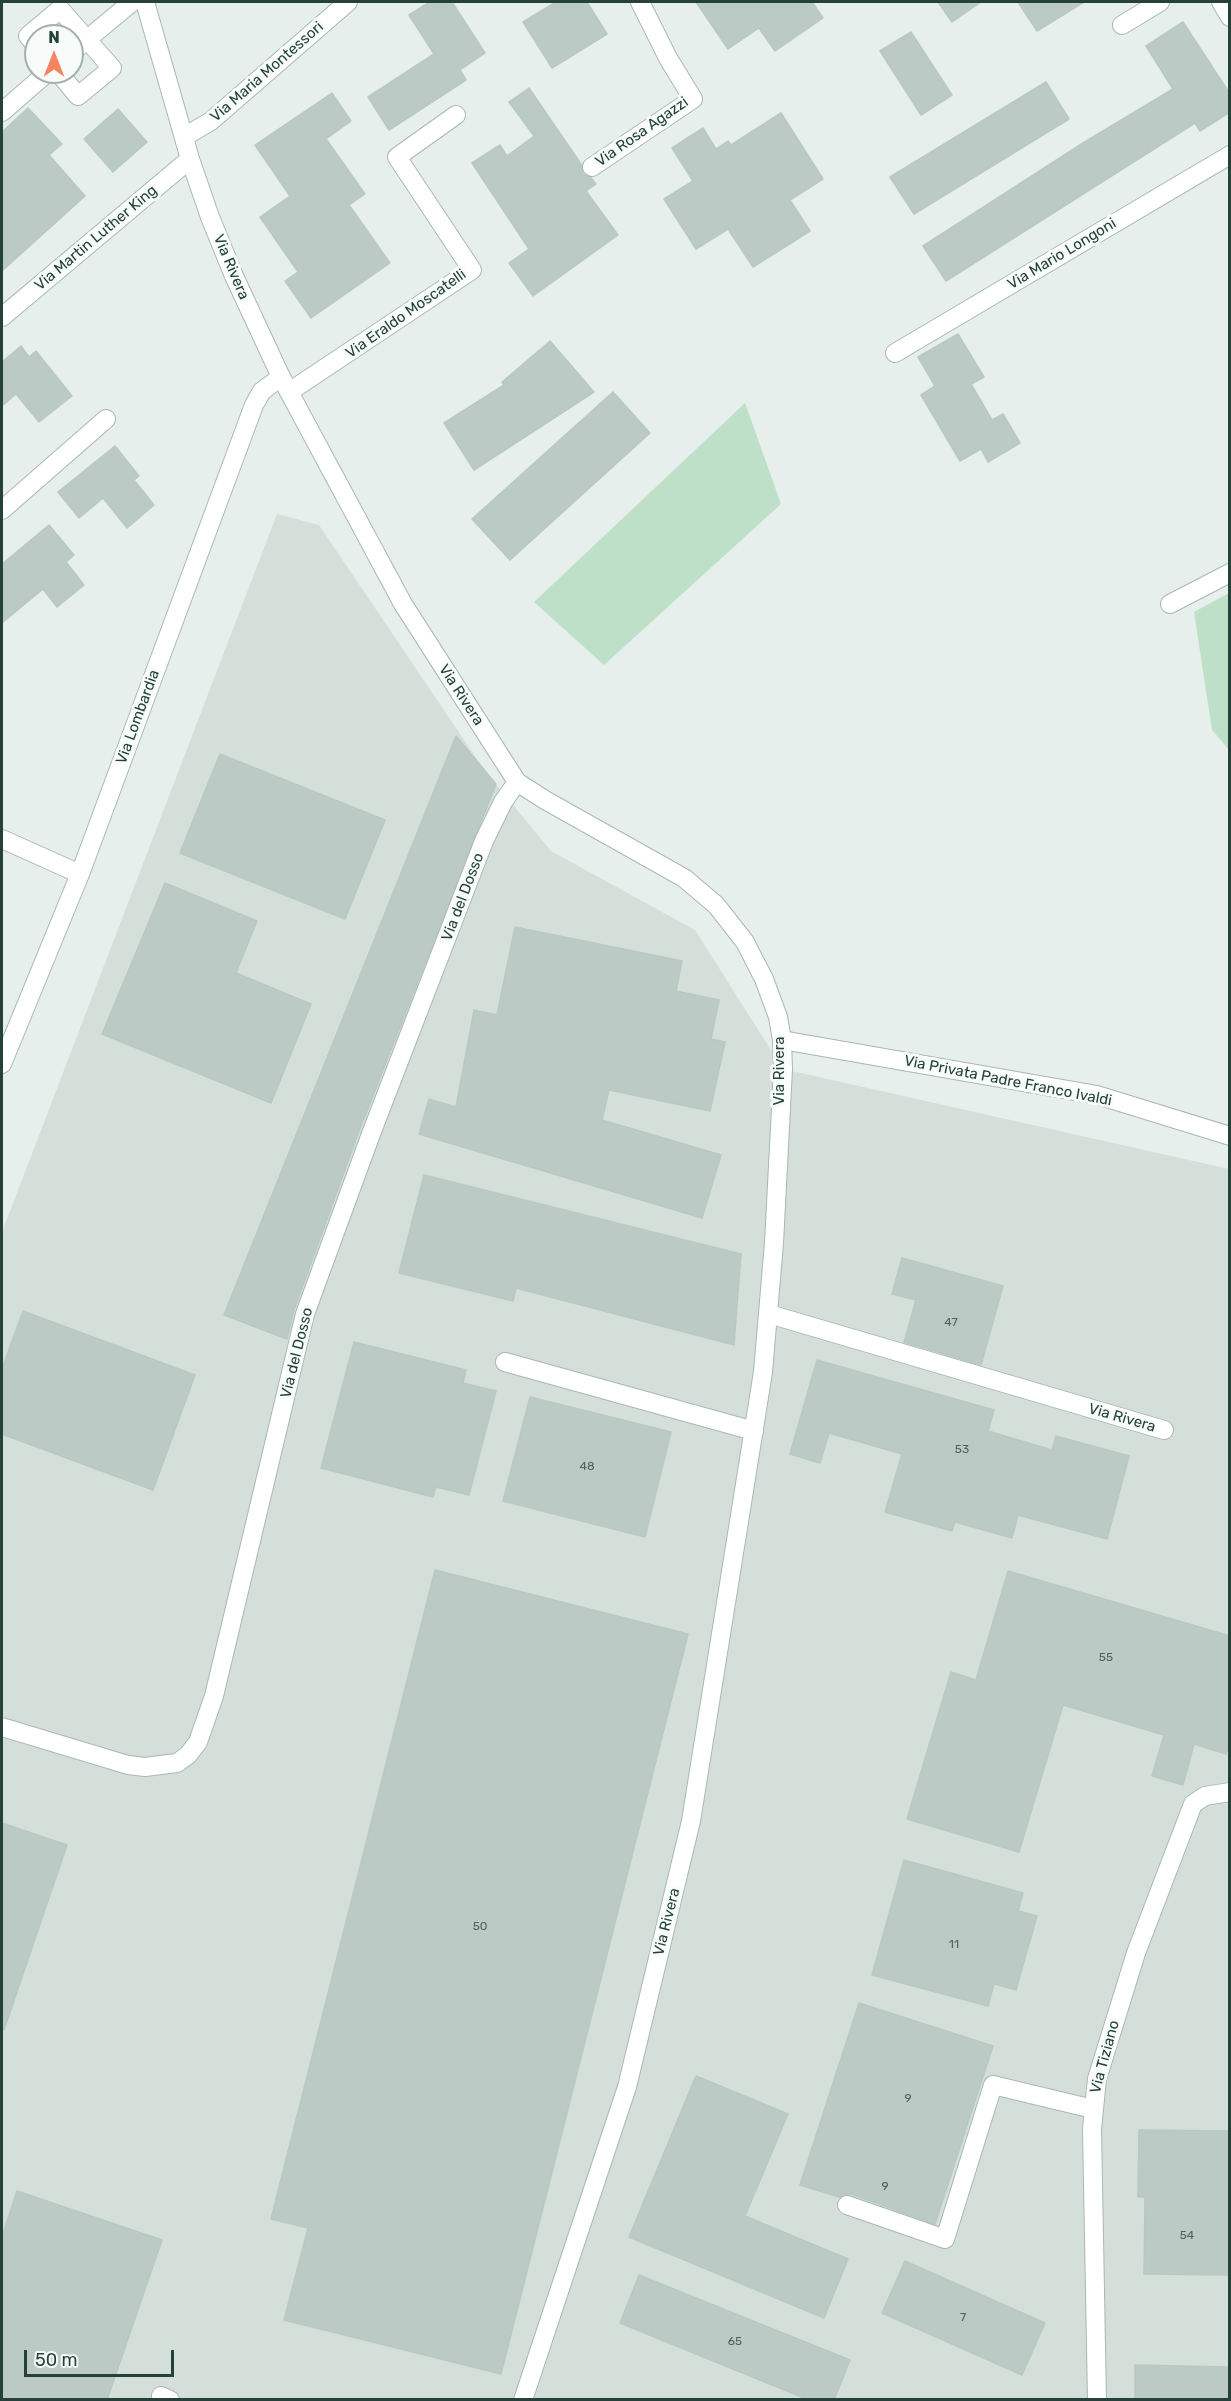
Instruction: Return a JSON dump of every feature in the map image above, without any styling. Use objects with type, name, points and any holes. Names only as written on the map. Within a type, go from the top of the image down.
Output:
[{"type":"street","points":[[84,42],[132,2]]},
{"type":"street","name":"Via Rivera","points":[[145,2],[190,159],[210,218],[230,266],[285,384],[403,604],[517,782],[684,878],[717,905],[745,942],[764,979],[778,1017],[782,1040],[783,1069],[769,1314],[754,1431],[692,1821],[627,2087],[523,2400]]},
{"type":"street","name":"Via Maria Montessori","points":[[184,137],[211,122],[348,2]]},
{"type":"street","name":"Via Rosa Agazzi","points":[[592,167],[693,99],[668,58],[639,2]]},
{"type":"street","points":[[1122,26],[1160,2]]},
{"type":"street","points":[[1221,2],[1230,17]]},
{"type":"street","points":[[42,24],[60,9],[73,24]]},
{"type":"street","points":[[68,84],[78,96],[112,68],[84,37]]},
{"type":"street","points":[[2,112],[34,84]]},
{"type":"street","name":"Via Eraldo Moscatelli","points":[[285,384],[370,349],[392,329],[474,273],[397,157],[456,115]]},
{"type":"street","name":"Via Mario Longoni","points":[[895,353],[1230,155]]},
{"type":"street","name":"Via Martin Luther King","points":[[2,317],[190,159]]},
{"type":"street","name":"Via Lombardia","points":[[2,1064],[80,874],[254,405],[262,391],[285,384]]},
{"type":"street","points":[[2,510],[106,419]]},
{"type":"street","points":[[1170,604],[1230,573]]},
{"type":"street","name":"Via del Dosso","points":[[2,1727],[128,1765],[145,1767],[177,1763],[188,1755],[198,1742],[214,1696],[305,1314],[371,1134],[484,841],[503,802],[517,782]]},
{"type":"street","points":[[2,839],[80,874]]},
{"type":"street","points":[[2,847],[55,872],[80,874]]},
{"type":"street","name":"Via Privata Padre Franco Ivaldi","points":[[782,1040],[1097,1095],[1230,1136]]},
{"type":"street","name":"Via Rivera","points":[[769,1314],[1164,1430]]},
{"type":"street","points":[[506,1362],[754,1431]]},
{"type":"street","name":"Via Tiziano","points":[[1097,2400],[1093,2109],[1097,2079],[1136,1953],[1192,1804],[1205,1796],[1230,1792]]},
{"type":"street","points":[[847,2205],[945,2239],[993,2085],[1093,2109]]},
{"type":"shaded area","points":[[277,514],[319,525],[485,771],[551,851],[695,930],[783,1069],[1229,1169],[1229,2399],[2,2399],[2,1232]]},
{"type":"green space","points":[[745,403],[781,504],[604,665],[534,602]]},
{"type":"green space","points":[[1229,593],[1229,750],[1212,730],[1194,612]]},
{"type":"building","points":[[430,2],[452,2],[485,53],[460,70],[466,80],[389,130],[368,97],[434,54],[409,15]]},
{"type":"building","points":[[556,2],[587,2],[607,34],[552,68],[523,22]]},
{"type":"building","points":[[696,2],[812,2],[823,18],[775,51],[759,28],[728,49]]},
{"type":"building","points":[[938,2],[981,2],[952,22]]},
{"type":"building","points":[[1018,2],[1084,2],[1037,31]]},
{"type":"building","points":[[1183,22],[1230,94],[1230,112],[1200,131],[1195,123],[946,281],[923,246],[1083,143],[1173,89],[1146,46]]},
{"type":"building","points":[[911,32],[952,95],[921,115],[880,51]]},
{"type":"building","points":[[1046,82],[1069,119],[914,214],[890,177]]},
{"type":"building","points":[[529,88],[581,164],[583,174],[596,184],[586,191],[618,235],[533,296],[509,263],[529,249],[472,163],[500,145],[507,156],[534,136],[509,102]]},
{"type":"building","points":[[332,93],[351,121],[326,139],[365,194],[349,205],[390,263],[311,318],[285,281],[298,272],[260,217],[290,196],[255,145]]},
{"type":"building","points":[[28,108],[62,144],[49,155],[85,196],[2,271],[2,132]]},
{"type":"building","points":[[118,109],[147,142],[113,172],[84,139]]},
{"type":"building","points":[[781,113],[823,179],[790,200],[810,231],[753,267],[728,229],[696,249],[664,199],[693,181],[672,148],[703,128],[716,149],[728,141],[731,145]]},
{"type":"building","points":[[958,334],[984,377],[971,384],[992,420],[1003,414],[1020,443],[988,462],[981,449],[960,461],[921,395],[935,386],[918,357]]},
{"type":"building","points":[[550,341],[594,392],[474,470],[444,423],[504,385],[502,382]]},
{"type":"building","points":[[21,346],[29,357],[36,351],[72,396],[39,422],[16,394],[2,406],[2,362]]},
{"type":"building","points":[[613,392],[650,433],[510,560],[472,519]]},
{"type":"building","points":[[115,446],[139,476],[134,480],[154,505],[127,528],[103,498],[79,518],[58,492]]},
{"type":"building","points":[[49,525],[74,555],[66,562],[84,585],[57,607],[43,589],[2,623],[2,564]]},
{"type":"building","points":[[456,736],[496,784],[359,1131],[294,1310],[287,1339],[224,1315]]},
{"type":"building","points":[[220,754],[385,820],[345,919],[180,853]]},
{"type":"building","points":[[165,883],[257,921],[236,973],[311,1004],[271,1103],[102,1034]]},
{"type":"building","points":[[515,927],[682,961],[676,991],[719,1000],[711,1039],[725,1042],[710,1111],[609,1090],[602,1120],[721,1155],[702,1218],[419,1134],[429,1099],[456,1107],[474,1010],[497,1015]]},
{"type":"building","points":[[424,1175],[741,1254],[734,1345],[516,1288],[513,1301],[399,1273]]},
{"type":"building","points":[[902,1258],[1003,1286],[981,1365],[904,1342],[916,1300],[892,1294]]},
{"type":"building","points":[[23,1311],[195,1375],[153,1490],[2,1434],[2,1369]]},
{"type":"building","points":[[354,1342],[466,1370],[463,1383],[496,1391],[469,1495],[436,1487],[433,1497],[321,1468]]},
{"type":"building","points":[[817,1360],[994,1410],[988,1431],[1052,1450],[1056,1436],[1129,1456],[1107,1539],[1018,1515],[1012,1538],[955,1522],[952,1531],[885,1512],[902,1454],[829,1433],[820,1463],[790,1454]]},
{"type":"building","points":[[530,1397],[671,1432],[645,1537],[503,1501]]},
{"type":"building","points":[[435,1570],[688,1634],[501,2374],[284,2320],[308,2228],[271,2219]]},
{"type":"building","points":[[1008,1571],[1230,1636],[1230,1743],[1226,1754],[1194,1744],[1183,1785],[1152,1776],[1164,1735],[1063,1705],[1019,1852],[907,1819],[951,1672],[976,1680]]},
{"type":"building","points":[[2,1823],[67,1845],[4,2030],[2,2029]]},
{"type":"building","points":[[904,1860],[1023,1893],[1018,1911],[1037,1916],[1016,1990],[994,1984],[988,2006],[872,1975]]},
{"type":"building","points":[[859,2003],[993,2046],[935,2224],[851,2194],[839,2197],[800,2185]]},
{"type":"building","points":[[696,2076],[788,2114],[745,2216],[848,2259],[824,2318],[629,2237]]},
{"type":"building","points":[[1139,2130],[1230,2131],[1230,2275],[1144,2274],[1145,2197],[1138,2197]]},
{"type":"building","points":[[17,2191],[162,2240],[107,2400],[2,2400],[2,2237]]},
{"type":"building","points":[[905,2261],[1045,2323],[1022,2375],[882,2313]]},
{"type":"building","points":[[639,2275],[850,2360],[834,2400],[809,2400],[620,2323]]},
{"type":"building","points":[[1135,2365],[1230,2367],[1230,2400],[1135,2400]]}]
